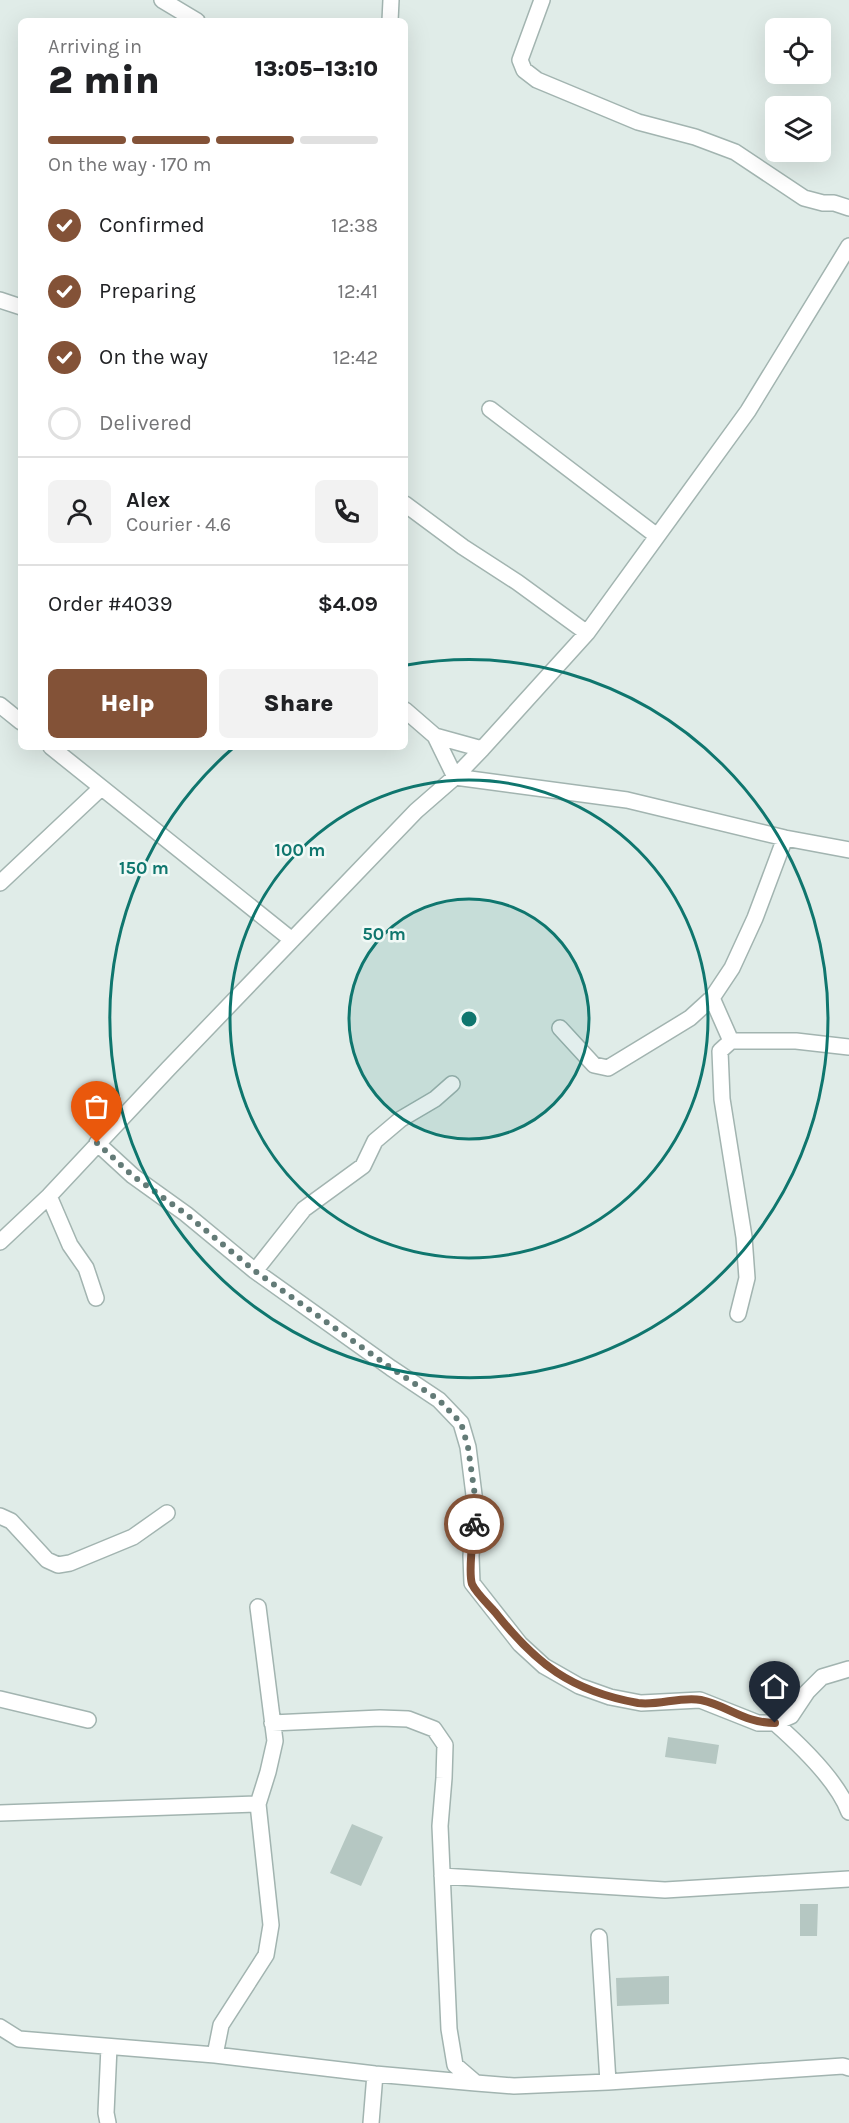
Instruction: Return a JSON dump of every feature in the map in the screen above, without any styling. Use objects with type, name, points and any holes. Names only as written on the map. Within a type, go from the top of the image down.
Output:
[{"type":"street","points":[[162,0],[192,18]]},
{"type":"street","points":[[390,18],[391,0]]},
{"type":"street","points":[[542,0],[520,60],[524,70],[537,80],[638,123],[695,136],[735,152],[804,198],[849,208]]},
{"type":"street","points":[[0,1242],[49,1196],[97,1143],[416,811],[455,777],[482,749],[586,633],[757,397],[849,246]]},
{"type":"street","points":[[0,300],[18,306]]},
{"type":"street","points":[[490,409],[657,536]]},
{"type":"street","points":[[408,506],[586,633]]},
{"type":"street","points":[[0,705],[18,720]]},
{"type":"street","points":[[408,713],[435,736],[455,777]]},
{"type":"street","points":[[435,736],[482,749]]},
{"type":"street","points":[[55,750],[292,940]]},
{"type":"street","points":[[455,777],[627,800],[785,838],[849,850]]},
{"type":"street","points":[[0,883],[101,788]]},
{"type":"street","points":[[560,1028],[594,1065],[608,1068],[690,1018],[712,998],[732,968],[785,838]]},
{"type":"street","points":[[712,998],[731,1041]]},
{"type":"street","points":[[738,1314],[747,1278],[744,1237],[722,1100],[720,1051],[731,1041],[796,1041],[849,1047]]},
{"type":"street","points":[[255,1271],[304,1209],[363,1166],[375,1141],[400,1119],[435,1099],[452,1084]]},
{"type":"street","points":[[97,1143],[133,1176],[186,1214],[255,1271],[439,1400],[461,1423],[468,1447],[476,1503],[471,1556],[472,1583],[520,1644],[544,1665],[579,1686],[610,1697],[641,1703],[700,1700],[759,1723],[775,1723],[791,1716],[807,1692],[822,1677],[849,1669]]},
{"type":"street","points":[[49,1196],[70,1245],[86,1268],[96,1299]]},
{"type":"street","points":[[0,1516],[11,1521],[47,1560],[58,1565],[70,1563],[133,1537],[167,1513]]},
{"type":"street","points":[[215,2055],[221,2025],[266,1955],[270,1925],[258,1804],[275,1741],[258,1606]]},
{"type":"street","points":[[0,1699],[88,1720]]},
{"type":"street","points":[[272,1723],[380,1718],[408,1719],[434,1729],[445,1745],[440,1826],[449,2029],[455,2065],[476,2083]]},
{"type":"street","points":[[775,1723],[806,1751],[830,1781],[849,1812]]},
{"type":"street","points":[[0,1813],[258,1804]]},
{"type":"street","points":[[442,1876],[665,1890],[849,1879]]},
{"type":"street","points":[[599,1937],[608,2082]]},
{"type":"street","points":[[0,2027],[19,2039],[215,2055],[375,2074],[514,2086],[847,2067]]},
{"type":"street","points":[[108,2123],[106,2113],[109,2047]]},
{"type":"street","points":[[371,2123],[375,2074]]},
{"type":"building","points":[[668,1737],[719,1745],[716,1764],[665,1757]]},
{"type":"building","points":[[352,1824],[383,1837],[361,1886],[330,1873]]},
{"type":"building","points":[[800,1904],[818,1904],[817,1936],[800,1936]]},
{"type":"building","points":[[669,1976],[669,2004],[617,2006],[616,1978]]},
{"type":"way so far","points":[[97,1143],[133,1176],[186,1214],[255,1271],[439,1400],[461,1423],[468,1447],[476,1503],[474,1524]]},
{"type":"route","points":[[474,1524],[471,1556],[472,1583],[520,1644],[544,1665],[579,1686],[610,1697],[641,1703],[700,1700],[759,1723],[775,1723]]}]
